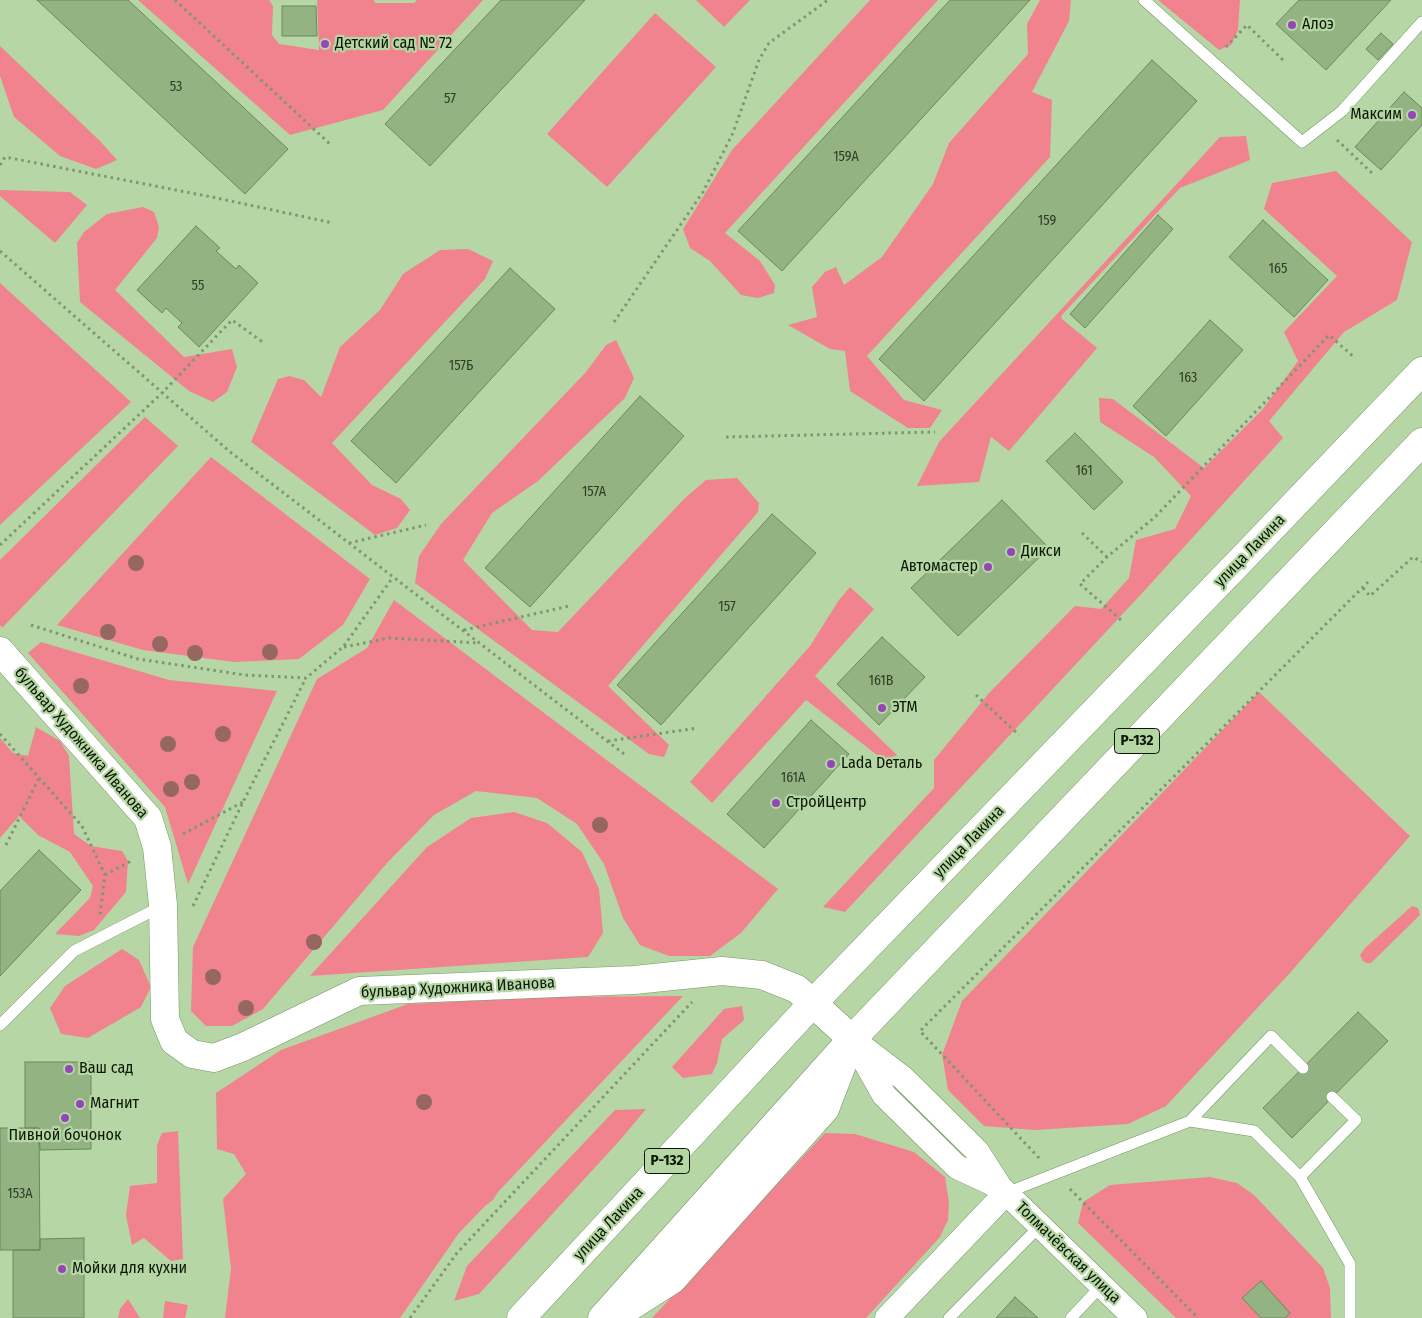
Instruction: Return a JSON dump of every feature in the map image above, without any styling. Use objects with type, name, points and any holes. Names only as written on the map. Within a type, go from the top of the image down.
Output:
[{"type":"main road","name":"улица Лакина","points":[[521,1318],[812,1004],[1246,556],[1422,371]]},
{"type":"main road","name":"Р-132","points":[[602,1318],[852,1040],[1422,442]]},
{"type":"main road","name":"бульвар Художника Иванова","points":[[0,650],[148,818],[157,847],[163,906],[165,1019],[174,1041],[192,1054],[214,1058],[359,991],[634,980],[722,971],[762,975],[797,988],[852,1040]]},
{"type":"main road","points":[[612,1318],[672,1280],[825,1109],[852,1040]]},
{"type":"street","name":"Толмачёвская улица","points":[[852,1040],[903,1078],[977,1151],[1003,1190],[1135,1318]]},
{"type":"street","points":[[887,1318],[1003,1190]]},
{"type":"lane","points":[[1144,0],[1302,142],[1342,111],[1422,22]]},
{"type":"lane","points":[[0,1025],[74,951],[163,906]]},
{"type":"lane","points":[[1003,1190],[1190,1121],[1272,1036],[1303,1068]]},
{"type":"lane","points":[[1300,1177],[1356,1120],[1332,1097]]},
{"type":"lane","points":[[1190,1121],[1254,1131],[1300,1177],[1350,1264],[1350,1318]]},
{"type":"lane","points":[[949,1318],[1040,1226]]},
{"type":"lane","points":[[1071,1318],[1102,1285]]},
{"type":"path","points":[[175,0],[331,144]]},
{"type":"path","points":[[614,322],[703,192],[733,133],[759,60],[769,44],[828,0]]},
{"type":"path","points":[[1212,62],[1247,25],[1284,60]]},
{"type":"path","points":[[1322,126],[1374,174]]},
{"type":"path","points":[[0,165],[6,157],[212,197],[333,223]]},
{"type":"path","points":[[0,251],[229,451],[624,754]]},
{"type":"path","points":[[0,545],[162,393],[232,320],[264,343]]},
{"type":"path","points":[[1121,620],[1080,584],[1155,517],[1329,335],[1354,358]]},
{"type":"path","points":[[726,437],[935,432]]},
{"type":"path","points":[[350,543],[426,525]]},
{"type":"path","points":[[1082,533],[1108,557]]},
{"type":"path","points":[[1363,588],[1370,596],[1413,557],[1422,562]]},
{"type":"path","points":[[189,913],[306,678],[344,647],[393,577]]},
{"type":"path","points":[[929,1041],[920,1031],[1368,582]]},
{"type":"path","points":[[464,630],[569,606]]},
{"type":"path","points":[[31,625],[138,659],[245,675],[306,678]]},
{"type":"path","points":[[344,647],[389,638],[480,643]]},
{"type":"path","points":[[976,695],[1019,735]]},
{"type":"path","points":[[608,741],[698,728]]},
{"type":"path","points":[[0,734],[82,826],[105,875],[97,939]]},
{"type":"path","points":[[6,844],[39,778]]},
{"type":"path","points":[[410,1318],[457,1253],[722,971]]},
{"type":"shaded area","points":[[138,0],[269,0],[273,6],[272,35],[279,44],[319,50],[317,0],[374,0],[375,3],[414,3],[417,0],[483,0],[383,110],[290,135]]},
{"type":"shaded area","points":[[696,0],[750,0],[724,27]]},
{"type":"shaded area","points":[[870,0],[938,0],[725,233],[760,261],[775,285],[774,293],[758,298],[741,295],[710,261],[690,248],[683,229],[732,150]]},
{"type":"shaded area","points":[[1040,0],[1071,0],[1069,21],[1032,92],[1052,100],[1050,157],[867,356],[904,400],[942,410],[930,428],[908,428],[850,391],[845,351],[830,349],[788,325],[817,317],[812,287],[825,272],[836,267],[844,285],[882,257],[933,184],[949,143],[1028,54],[1027,24]]},
{"type":"shaded area","points":[[1158,0],[1240,0],[1238,30],[1231,45],[1219,50]]},
{"type":"shaded area","points":[[655,13],[716,67],[607,187],[547,134]]},
{"type":"shaded area","points":[[0,46],[100,141],[117,160],[96,169],[60,156],[14,117],[0,76]]},
{"type":"shaded area","points":[[1246,136],[1250,160],[1180,188],[1061,316],[1062,319],[1097,348],[1009,451],[991,437],[979,482],[917,486],[939,442],[1220,137]]},
{"type":"shaded area","points":[[1336,171],[1412,242],[1397,300],[1344,332],[1269,421],[1283,438],[1145,590],[845,912],[823,907],[934,788],[934,760],[990,692],[1075,606],[1101,609],[1129,578],[1136,540],[1175,529],[1191,496],[1154,457],[1100,422],[1099,398],[1113,399],[1204,468],[1262,410],[1298,361],[1284,332],[1337,276],[1264,209],[1272,183]]},
{"type":"shaded area","points":[[0,190],[70,192],[87,205],[55,243],[0,196]]},
{"type":"shaded area","points":[[143,207],[154,212],[159,227],[157,238],[115,290],[184,357],[232,349],[237,367],[227,392],[213,402],[189,391],[80,302],[77,243],[84,232],[107,214]]},
{"type":"shaded area","points":[[468,249],[493,261],[485,279],[332,443],[372,485],[401,499],[410,510],[397,528],[375,535],[251,442],[278,379],[289,376],[304,380],[321,397],[340,347],[380,310],[403,274],[440,250]]},
{"type":"shaded area","points":[[0,283],[131,402],[0,525]]},
{"type":"shaded area","points":[[616,340],[634,378],[625,398],[538,481],[492,513],[463,560],[532,630],[558,632],[684,499],[706,480],[737,478],[759,503],[758,512],[608,686],[669,745],[664,757],[649,754],[415,583],[419,556],[441,524],[586,372],[606,345]]},
{"type":"shaded area","points":[[145,417],[178,446],[2,628],[0,625],[0,560]]},
{"type":"shaded area","points":[[211,457],[370,579],[343,625],[299,659],[234,662],[143,650],[57,625]]},
{"type":"shaded area","points":[[850,587],[874,609],[815,676],[897,755],[886,762],[806,700],[712,803],[690,782],[810,646],[839,600]]},
{"type":"shaded area","points":[[394,600],[778,889],[741,933],[710,956],[669,956],[640,945],[623,918],[604,864],[577,824],[537,798],[476,791],[434,815],[387,863],[263,1009],[232,1026],[206,1026],[191,1011],[193,947],[317,679],[367,648]]},
{"type":"shaded area","points":[[41,642],[169,680],[277,691],[188,884],[165,807],[28,653]]},
{"type":"shaded area","points":[[1259,692],[1410,836],[1289,974],[1166,1106],[1128,1124],[1035,1130],[984,1126],[948,1090],[942,1055],[962,1001]]},
{"type":"shaded area","points":[[36,727],[60,741],[69,756],[74,834],[91,846],[122,851],[128,861],[126,892],[94,930],[79,936],[55,934],[90,898],[93,886],[70,852],[38,835],[19,816],[0,838],[0,738],[13,753],[28,756]]},
{"type":"shaded area","points":[[514,812],[547,823],[582,852],[599,889],[603,933],[588,957],[310,976],[427,847],[471,818]]},
{"type":"shaded area","points":[[1412,906],[1418,908],[1420,915],[1371,963],[1366,963],[1362,960],[1360,955],[1365,948]]},
{"type":"shaded area","points":[[122,949],[139,960],[151,987],[141,1007],[88,1038],[61,1034],[50,1008],[65,986]]},
{"type":"shaded area","points":[[683,996],[498,1192],[493,1200],[459,1233],[400,1318],[225,1318],[231,1269],[223,1199],[246,1174],[234,1154],[217,1149],[216,1093],[281,1050],[408,1004],[551,997]]},
{"type":"shaded area","points":[[742,1006],[744,1020],[722,1039],[717,1063],[712,1074],[683,1078],[672,1067],[724,1009]]},
{"type":"shaded area","points":[[646,1109],[621,1139],[479,1294],[454,1301],[467,1266],[615,1110]]},
{"type":"shaded area","points":[[178,1131],[183,1259],[171,1261],[144,1238],[132,1245],[126,1215],[130,1186],[157,1183],[157,1145],[162,1133]]},
{"type":"shaded area","points":[[825,1133],[855,1134],[914,1152],[945,1177],[949,1203],[948,1220],[940,1237],[866,1318],[652,1318]]},
{"type":"shaded area","points":[[1210,1177],[1237,1183],[1254,1195],[1323,1268],[1330,1288],[1331,1318],[1176,1318],[1078,1223],[1083,1202],[1110,1185]]},
{"type":"shaded area","points":[[128,1299],[140,1318],[118,1318],[120,1309]]},
{"type":"shaded area","points":[[165,1301],[188,1305],[185,1318],[163,1318]]},
{"type":"building","points":[[37,0],[128,0],[288,149],[245,194]]},
{"type":"building","points":[[501,0],[585,0],[430,166],[385,124]]},
{"type":"building","points":[[950,0],[1030,0],[782,271],[738,231]]},
{"type":"building","points":[[1299,0],[1391,0],[1326,70],[1276,24]]},
{"type":"building","points":[[282,6],[316,6],[317,36],[282,36]]},
{"type":"building","points":[[1381,33],[1393,44],[1378,60],[1366,49]]},
{"type":"building","points":[[1152,60],[1197,101],[924,401],[879,359]]},
{"type":"building","points":[[1404,92],[1422,108],[1422,125],[1381,170],[1355,147]]},
{"type":"building","points":[[1158,215],[1173,229],[1085,328],[1070,314]]},
{"type":"building","points":[[1263,220],[1328,280],[1294,317],[1229,257]]},
{"type":"building","points":[[196,226],[220,248],[216,251],[236,269],[239,265],[258,283],[199,347],[178,327],[182,323],[166,308],[162,313],[137,290]]},
{"type":"building","points":[[510,268],[555,309],[396,483],[351,441]]},
{"type":"building","points":[[1210,320],[1243,350],[1166,436],[1133,406]]},
{"type":"building","points":[[640,396],[684,436],[530,607],[485,568]]},
{"type":"building","points":[[1075,433],[1123,482],[1094,510],[1046,461]]},
{"type":"building","points":[[1002,500],[1049,548],[958,636],[911,588]]},
{"type":"building","points":[[772,514],[816,553],[661,725],[617,685]]},
{"type":"building","points":[[882,637],[925,677],[879,725],[837,684]]},
{"type":"building","points":[[811,720],[849,754],[764,848],[727,814]]},
{"type":"building","points":[[39,850],[81,890],[0,976],[0,891]]},
{"type":"building","points":[[1358,1012],[1388,1041],[1292,1138],[1263,1108]]},
{"type":"building","points":[[25,1062],[91,1062],[91,1149],[40,1150],[39,1128],[25,1128]]},
{"type":"building","points":[[0,1128],[39,1128],[40,1250],[0,1250]]},
{"type":"building","points":[[84,1238],[84,1318],[13,1318],[13,1250],[40,1250],[40,1239]]},
{"type":"building","points":[[1261,1281],[1290,1313],[1285,1318],[1261,1318],[1242,1298]]},
{"type":"building","points":[[1015,1297],[1038,1318],[996,1318]]},
{"type":"place","name":"Алоэ","points":[[1292,25]]},
{"type":"place","name":"Детский сад № 72","points":[[325,44]]},
{"type":"place","name":"Максим","points":[[1412,115]]},
{"type":"place","name":"Дикси","points":[[1011,552]]},
{"type":"place","name":"Автомастер","points":[[988,567]]},
{"type":"place","name":"ЭТМ","points":[[882,708]]},
{"type":"place","name":"Lada Dеталь","points":[[831,764]]},
{"type":"place","name":"СтройЦентр","points":[[776,803]]},
{"type":"place","name":"Ваш сад","points":[[69,1069]]},
{"type":"place","name":"Магнит","points":[[80,1104]]},
{"type":"place","name":"Пивной бочонок","points":[[65,1118]]},
{"type":"place","name":"Мойки для кухни","points":[[62,1269]]}]
